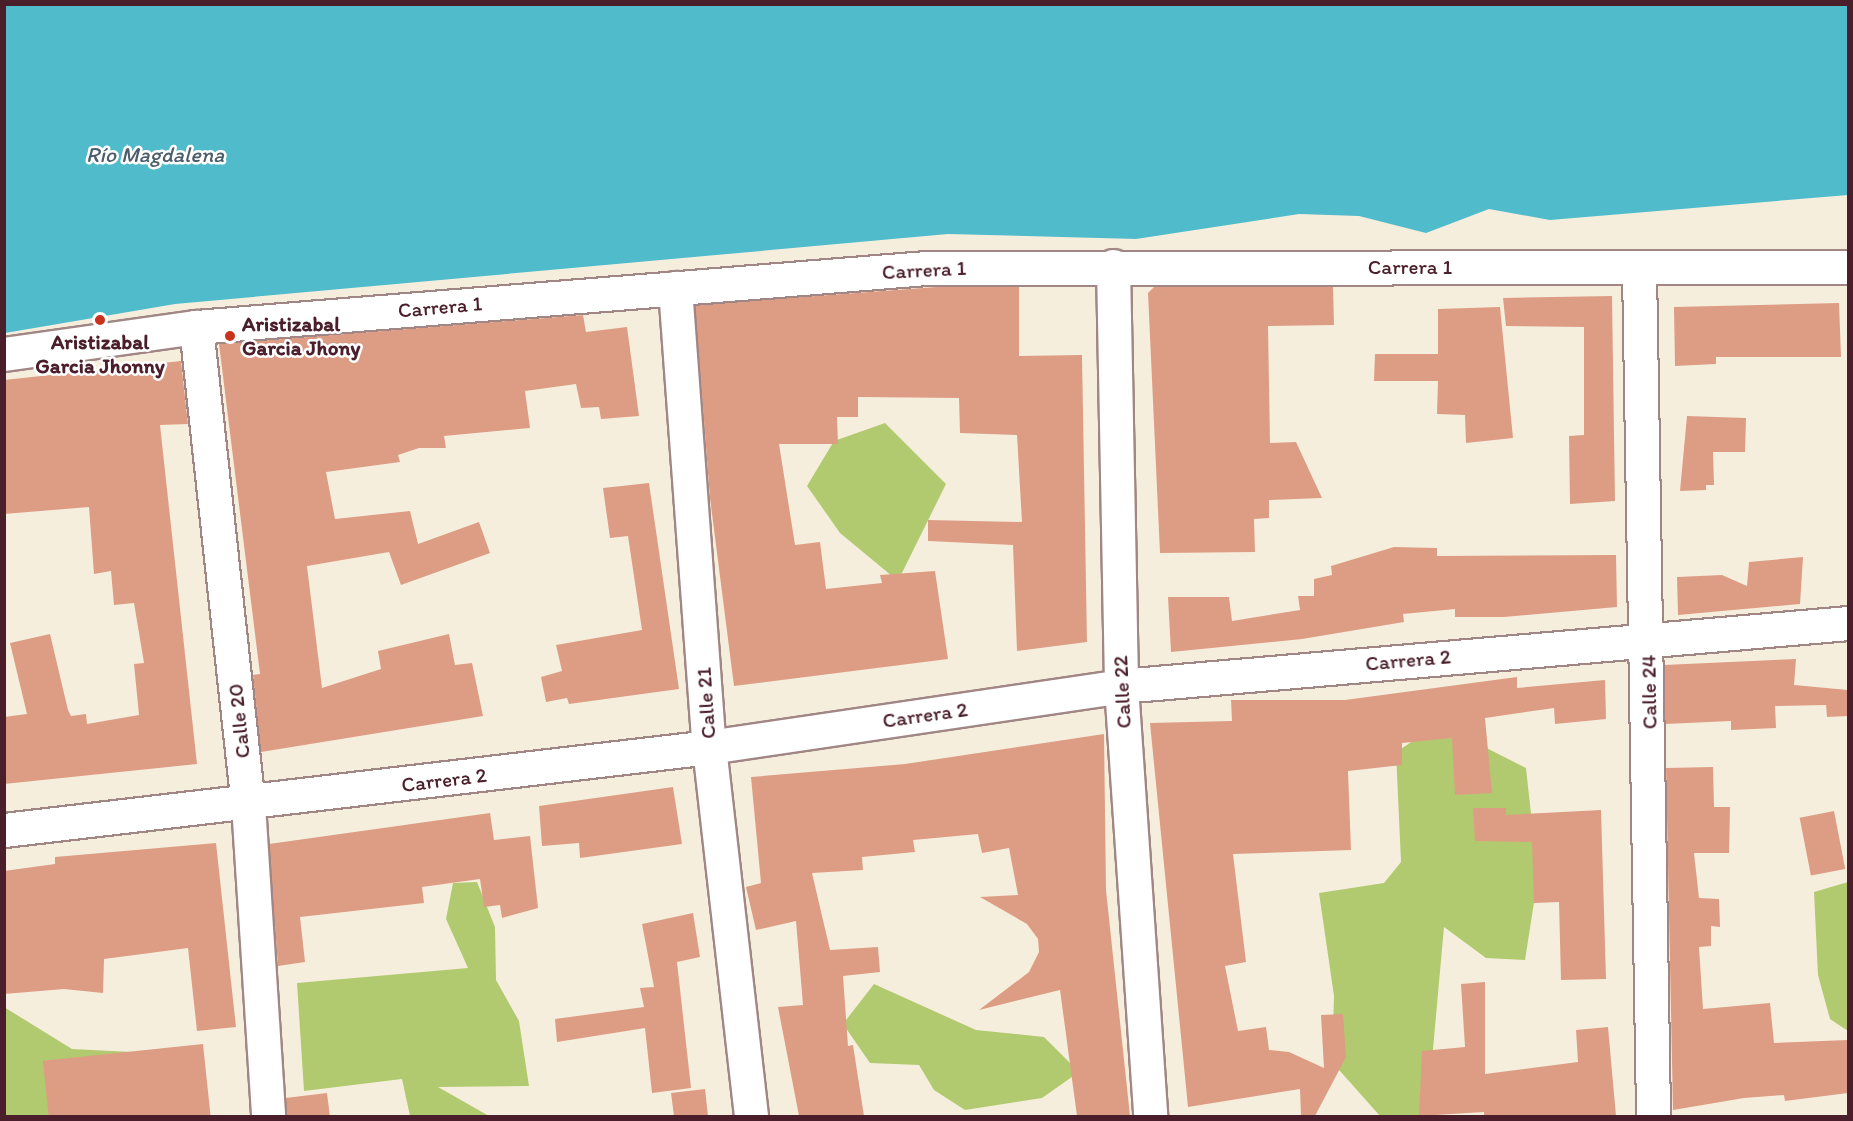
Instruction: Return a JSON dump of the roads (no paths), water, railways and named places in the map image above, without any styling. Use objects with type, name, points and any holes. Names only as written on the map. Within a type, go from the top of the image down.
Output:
[{"type":"street","name":"Calle 22","points":[[1113,266],[1120,686],[1150,1116]]},
{"type":"street","name":"Carrera 1","points":[[4,354],[196,327],[926,268],[1848,267]]},
{"type":"street","name":"Calle 24","points":[[1639,268],[1649,639],[1653,1116]]},
{"type":"street","name":"Calle 21","points":[[675,288],[709,747],[751,1116]]},
{"type":"street","name":"Calle 20","points":[[196,327],[248,804],[268,1116]]},
{"type":"street","name":"Carrera 2","points":[[4,830],[248,804],[709,747],[1120,686],[1848,623]]},
{"type":"water","name":"Río Magdalena","points":[[5,4],[1848,5],[1848,195],[1550,220],[1489,209],[1426,233],[1359,216],[1299,214],[1136,239],[948,234],[175,304],[5,333]]},
{"type":"place","name":"Aristizabal Garcia Jhonny","points":[[100,320]]},
{"type":"place","name":"Aristizabal Garcia Jhony","points":[[230,336]]}]
